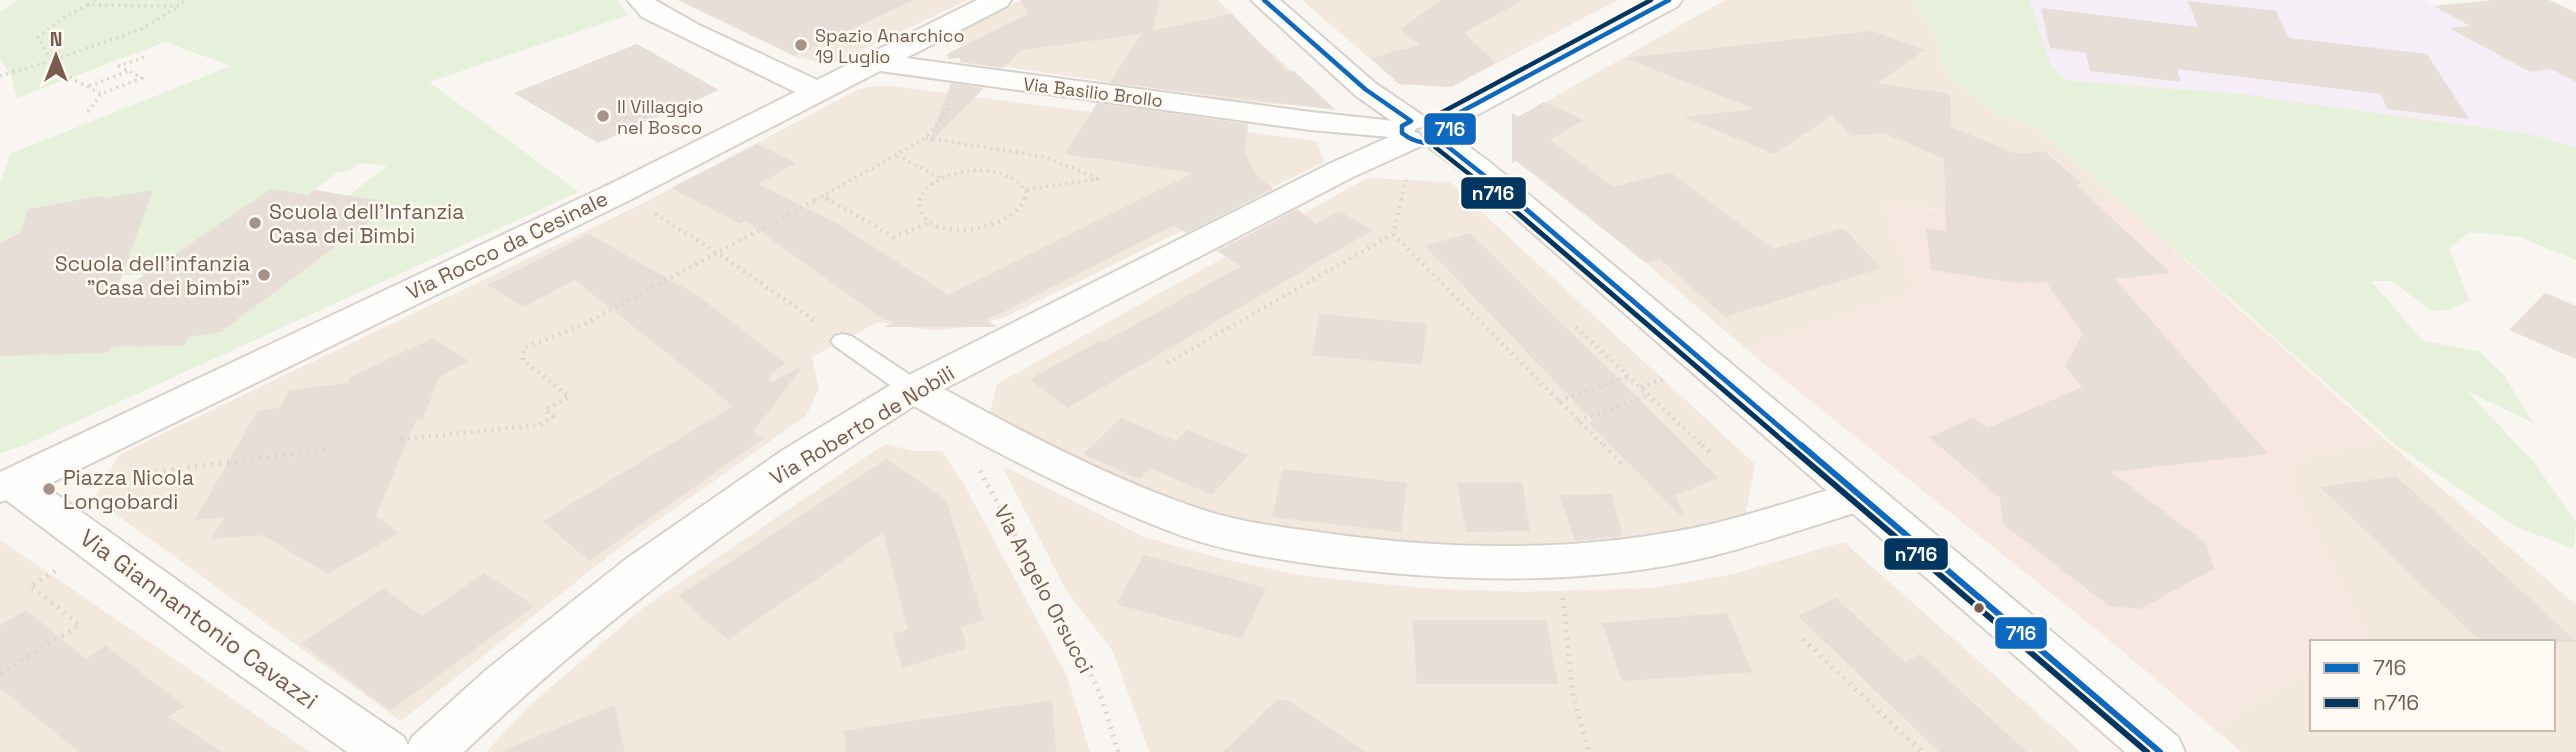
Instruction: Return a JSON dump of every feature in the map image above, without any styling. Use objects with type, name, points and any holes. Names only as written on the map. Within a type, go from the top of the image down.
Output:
[{"type":"street","points":[[640,0],[652,11],[689,31],[819,92]]},
{"type":"street","name":"Via Rocco da Cesinale","points":[[7,486],[620,192],[998,0]]},
{"type":"street","points":[[1264,0],[1407,130]]},
{"type":"street","points":[[1669,0],[1480,99],[1442,132],[1480,170],[2160,752]]},
{"type":"street","name":"Via Basilio Brollo","points":[[875,62],[1311,121],[1407,130],[1425,144],[1442,132]]},
{"type":"street","name":"Via Roberto de Nobili","points":[[430,752],[503,684],[698,529],[799,460],[913,389],[1342,170],[1407,130]]},
{"type":"street","points":[[913,389],[1028,453],[1186,521],[1257,540],[1367,555],[1454,562],[1594,559],[1711,540],[1859,496]]},
{"type":"street","name":"Via Giannantonio Cavazzi","points":[[7,486],[99,546],[230,643],[386,752]]},
{"type":"lane","points":[[843,341],[913,389]]},
{"type":"path","points":[[95,0],[66,16],[38,37],[51,61],[71,78],[102,94]]},
{"type":"path","points":[[0,76],[142,29],[187,0]]},
{"type":"path","points":[[88,5],[179,6]]},
{"type":"path","points":[[88,113],[102,94],[142,78],[119,66],[145,57]]},
{"type":"path","points":[[88,86],[129,71]]},
{"type":"path","points":[[394,440],[539,425],[554,417],[545,410],[569,397],[523,360],[524,348],[583,325],[897,156],[926,138],[975,77]]},
{"type":"path","points":[[926,138],[1045,157],[1099,179],[1027,190]]},
{"type":"path","points":[[897,156],[942,179]]},
{"type":"path","points":[[994,172],[1009,175],[1021,181],[1027,190],[1028,200],[1022,210],[996,225],[959,230],[928,223],[920,215],[917,205],[920,195],[942,179],[959,173],[994,172]]},
{"type":"path","points":[[1167,363],[1393,234],[1406,180]]},
{"type":"path","points":[[822,196],[894,237],[928,223]]},
{"type":"path","points":[[651,212],[718,253],[843,341]]},
{"type":"path","points":[[1393,234],[1622,464]]},
{"type":"path","points":[[1576,327],[1713,455]]},
{"type":"path","points":[[1559,401],[1629,376]]},
{"type":"path","points":[[1641,387],[1657,382]]},
{"type":"path","points":[[1578,421],[1649,395]]},
{"type":"path","points":[[121,476],[331,449]]},
{"type":"path","name":"Via Angelo Orsucci","points":[[978,468],[1088,668],[1102,699],[1118,752]]},
{"type":"path","points":[[0,673],[80,625],[30,586],[99,546]]},
{"type":"path","points":[[1563,591],[1567,650],[1583,738],[1589,752]]},
{"type":"path","points":[[1803,639],[1922,752]]},
{"type":"shaded area","points":[[689,0],[968,0],[830,65],[794,56]]},
{"type":"shaded area","points":[[1021,0],[1218,0],[1256,39],[1319,95],[1308,106],[1249,102],[960,60],[963,47],[947,38]]},
{"type":"shaded area","points":[[1302,0],[1618,0],[1451,87],[1399,84]]},
{"type":"shaded area","points":[[1725,0],[1912,0],[1937,37],[1942,65],[1997,115],[2037,128],[2118,200],[2007,218],[1883,202],[1918,291],[1746,349],[1646,263],[1512,158],[1512,121]]},
{"type":"shaded area","points":[[1912,0],[2425,0],[2470,26],[2450,29],[2529,72],[2551,69],[2576,83],[2576,147],[2529,134],[2233,93],[2065,80],[1942,65],[1937,37]]},
{"type":"shaded area","points":[[874,86],[1316,141],[1324,162],[1003,318],[969,327],[933,330],[878,322],[812,357],[819,389],[806,416],[620,547],[401,721],[95,499],[103,479],[120,454],[640,205],[859,89]]},
{"type":"shaded area","points":[[1367,178],[1449,182],[1755,464],[1746,514],[1696,535],[1569,550],[1462,551],[1255,527],[1158,497],[988,419],[997,384]]},
{"type":"shaded area","points":[[2118,200],[2382,437],[2296,461],[2292,490],[2366,634],[2357,640],[2310,640],[2310,669],[2213,728],[2102,634],[1746,349],[1917,291],[1882,202],[2007,218]]},
{"type":"shaded area","points":[[2382,437],[2576,605],[2576,752],[2242,752],[2213,728],[2310,669],[2310,731],[2555,731],[2555,640],[2357,640],[2366,634],[2292,490],[2296,461]]},
{"type":"shaded area","points":[[885,444],[914,451],[942,451],[966,488],[1067,676],[1090,752],[486,752],[528,707],[643,608]]},
{"type":"shaded area","points":[[1007,468],[1144,537],[1222,559],[1304,576],[1422,588],[1522,592],[1653,588],[1734,574],[1844,542],[2081,752],[1149,752],[1114,653],[1066,590],[1004,470]]},
{"type":"shaded area","points":[[0,540],[50,574],[310,752],[0,752]]},
{"type":"green space","name":"Scuola dell'Infanzia Casa dei Bimbi","points":[[19,0],[618,0],[628,15],[429,82],[579,192],[25,445],[0,453],[0,350],[18,355],[106,353],[112,347],[184,346],[189,337],[221,332],[393,204],[348,196],[387,166],[360,163],[348,172],[339,171],[308,195],[271,190],[184,274],[94,276],[107,198],[100,196],[28,209],[20,233],[0,243],[0,184],[10,154],[231,66],[165,42],[17,98],[10,74],[0,60],[0,12]]},
{"type":"green space","points":[[1912,0],[2029,0],[2050,63],[2065,80],[2233,93],[2529,134],[2576,147],[2576,260],[2520,237],[2470,232],[2449,248],[2469,301],[2449,310],[2433,311],[2391,281],[2371,281],[2422,340],[2480,352],[2504,375],[2533,423],[2467,391],[2535,464],[2576,522],[2574,549],[2516,527],[2397,446],[2037,128],[1997,115],[1950,79],[1942,65],[1937,37]]},
{"type":"building","points":[[678,0],[914,0],[794,56]]},
{"type":"building","points":[[1021,0],[1160,0],[1152,31],[1232,14],[1288,72],[1294,71],[1336,110],[1110,83],[1141,34],[1021,50],[1003,68],[959,62],[961,58],[948,59],[947,54],[1028,14]]},
{"type":"building","points":[[1441,0],[1523,0],[1464,33],[1496,63],[1451,87],[1399,84],[1371,58],[1420,45],[1401,29]]},
{"type":"building","points":[[2494,0],[2549,0],[2576,13],[2576,82],[2551,69],[2530,72],[2449,28],[2470,26],[2434,6]]},
{"type":"building","points":[[2188,1],[2276,11],[2289,38],[2427,54],[2469,119],[2388,109],[2380,94],[2177,69],[2181,82],[2090,71],[2086,53],[2050,48],[2041,8],[2198,27]]},
{"type":"building","points":[[1872,31],[1925,50],[1877,83],[1950,94],[1951,127],[2017,154],[2044,151],[2082,184],[2076,185],[2171,273],[2115,279],[2268,454],[2111,472],[2206,543],[2214,569],[2140,609],[2109,606],[2003,524],[2000,498],[1929,437],[1973,418],[1988,428],[2082,387],[2065,366],[2083,334],[2046,282],[2018,283],[1931,270],[1926,228],[1946,231],[1944,159],[1884,133],[1851,136],[1832,115],[1774,154],[1684,117],[1754,109],[1625,58]]},
{"type":"building","points":[[637,44],[719,90],[598,143],[514,93]]},
{"type":"building","points":[[951,83],[984,88],[928,145]]},
{"type":"building","points":[[1544,102],[1584,120],[1550,140],[1613,187],[1670,172],[1773,249],[1843,228],[1882,268],[1725,317],[1660,259],[1646,263],[1541,179],[1516,161],[1512,163],[1512,113],[1518,117]]},
{"type":"building","points":[[1097,103],[1248,124],[1245,152],[1255,174],[1273,189],[1187,233],[1174,225],[998,315],[985,319],[997,327],[884,327],[894,322],[882,319],[746,221],[740,224],[671,188],[757,144],[796,163],[758,184],[840,225],[948,295],[1194,173],[1065,154]]},
{"type":"building","points":[[271,189],[308,195],[314,190],[394,203],[221,332],[189,337],[184,346],[112,347],[107,353],[0,356],[0,243],[20,233],[28,209],[153,190],[115,295]]},
{"type":"building","points":[[1297,209],[1316,224],[1339,211],[1373,230],[1067,408],[1030,379],[1101,340],[1104,342],[1241,266],[1217,251]]},
{"type":"building","points":[[1470,233],[1719,478],[1675,495],[1684,515],[1681,516],[1589,423],[1593,421],[1425,246]]},
{"type":"building","points":[[589,234],[697,295],[785,363],[769,375],[770,383],[804,365],[753,432],[763,439],[589,561],[543,521],[733,406],[575,280],[523,307],[488,285]]},
{"type":"building","points":[[2545,293],[2576,306],[2576,359],[2509,330]]},
{"type":"building","points":[[1320,314],[1427,324],[1422,365],[1311,355]]},
{"type":"building","points":[[433,338],[469,361],[439,377],[423,419],[416,420],[376,516],[399,533],[328,574],[262,535],[211,539],[225,517],[195,520],[258,410],[280,408],[289,390],[348,383],[351,377]]},
{"type":"building","points":[[1121,418],[1176,441],[1187,430],[1248,455],[1212,495],[1150,468],[1139,479],[1083,454]]},
{"type":"building","points":[[887,459],[946,500],[984,620],[961,627],[967,648],[902,668],[893,634],[908,629],[883,533],[728,640],[678,596]]},
{"type":"building","points":[[1283,469],[1407,483],[1401,532],[1272,517]]},
{"type":"building","points":[[2396,476],[2576,642],[2479,640],[2320,487]]},
{"type":"building","points":[[1522,482],[1530,531],[1466,532],[1457,483]]},
{"type":"building","points":[[1611,494],[1623,536],[1575,541],[1559,495]]},
{"type":"building","points":[[1144,555],[1266,588],[1242,639],[1116,604]]},
{"type":"building","points":[[484,573],[534,606],[390,711],[301,643],[383,588],[422,616]]},
{"type":"building","points":[[1836,598],[1905,662],[1920,654],[2027,752],[1939,752],[1798,616]]},
{"type":"building","points":[[26,610],[86,659],[106,646],[185,706],[168,717],[223,752],[79,752],[0,688],[0,626]]},
{"type":"building","points":[[1727,613],[1752,672],[1622,681],[1602,623]]},
{"type":"building","points":[[1412,620],[1546,620],[1558,684],[1417,684]]},
{"type":"building","points":[[1052,700],[1056,752],[846,752],[844,731]]},
{"type":"building","points":[[1277,700],[1288,700],[1365,752],[1223,752]]},
{"type":"building","points":[[614,705],[625,752],[502,752],[502,751]]},
{"type":"transit line","name":"716","points":[[1264,0],[1365,89],[1411,121],[1402,126],[1402,133],[1412,140],[1428,144],[1446,140],[1452,131],[1442,122],[1669,0]]},
{"type":"transit line","name":"n716","points":[[1651,0],[1437,115],[1433,124],[1441,132],[1434,138],[1435,147],[1475,177],[2147,752]]},
{"type":"transit line","name":"716","points":[[1442,142],[1480,170],[2160,752]]},
{"type":"place","name":"Spazio Anarchico 19 Luglio","points":[[801,45]]},
{"type":"place","name":"Il Villaggio nel Bosco","points":[[603,116]]},
{"type":"place","name":"Scuola dell'Infanzia Casa dei Bimbi","points":[[255,223]]},
{"type":"place","name":"Scuola dell'infanzia \"Casa dei bimbi\"","points":[[264,275]]},
{"type":"place","name":"Piazza Nicola Longobardi","points":[[49,489]]}]
